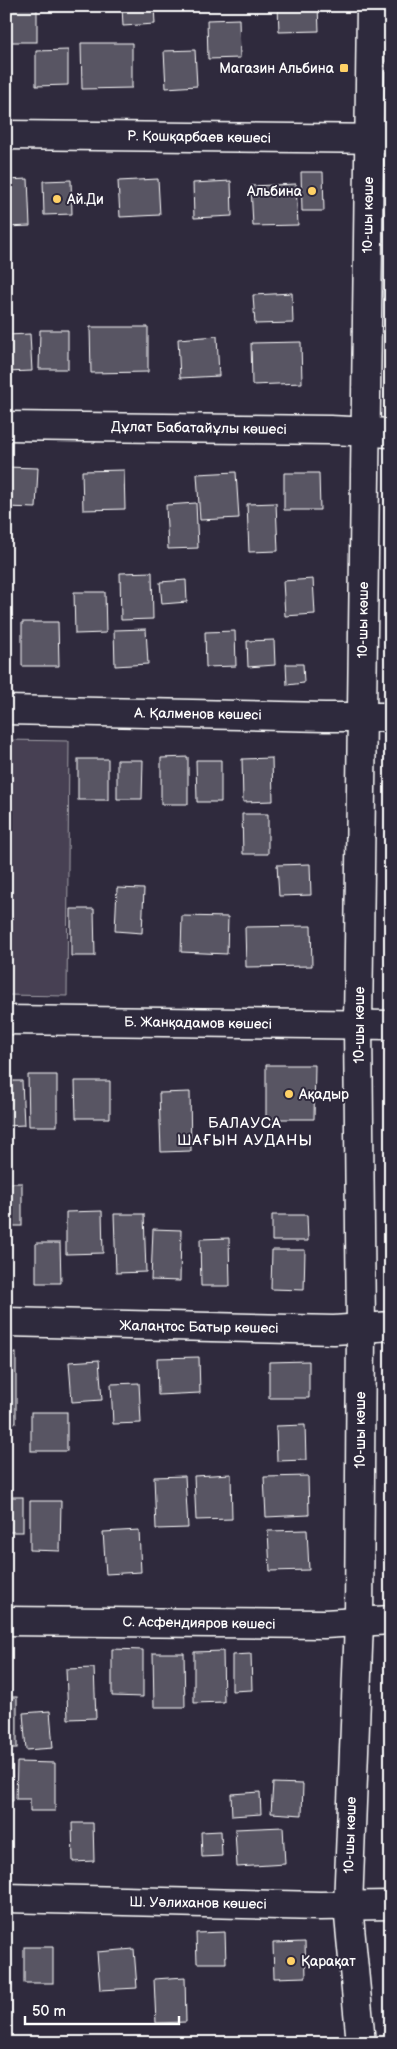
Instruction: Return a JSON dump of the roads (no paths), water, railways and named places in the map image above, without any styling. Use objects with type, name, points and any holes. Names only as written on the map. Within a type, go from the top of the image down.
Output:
[{"type":"street","name":"10-шы көше","points":[[360,2043],[348,1906],[359,1622],[361,1328],[358,1025],[362,717],[378,432],[380,139],[371,6]]},
{"type":"street","name":"Р. Қошқарбаев көшесі","points":[[6,135],[380,139]]},
{"type":"street","name":"Дұлат Бабатайұлы көшесі","points":[[6,426],[378,432]]},
{"type":"street","name":"А. Қалменов көшесі","points":[[6,710],[391,717]]},
{"type":"street","name":"Б. Жанқадамов көшесі","points":[[6,1020],[391,1025]]},
{"type":"street","name":"Жалаңтос Батыр көшесі","points":[[6,1322],[324,1330],[391,1326]]},
{"type":"street","name":"С. Асфендияров көшесі","points":[[6,1621],[324,1624],[391,1620]]},
{"type":"street","name":"Ш. Уәлиханов көшесі","points":[[6,1898],[348,1906],[391,1905]]},
{"type":"place","name":"Магазин Альбина","points":[[344,68]]},
{"type":"place","name":"Альбина","points":[[312,191]]},
{"type":"place","name":"Ай.Ди","points":[[57,199]]},
{"type":"place","name":"Ақадыр","points":[[289,1094]]},
{"type":"place","name":"Қарақат","points":[[291,1961]]},
{"type":"district","name":"БАЛАУСА ШАҒЫН АУДАНЫ","points":[[245,1132]]}]
